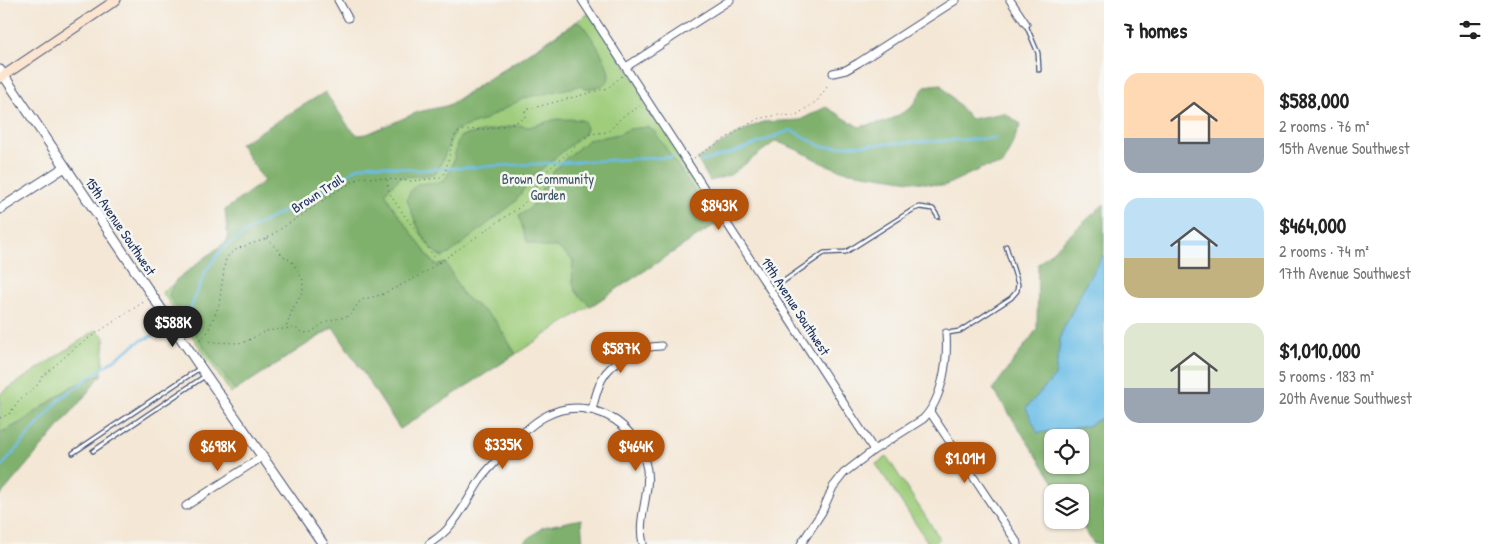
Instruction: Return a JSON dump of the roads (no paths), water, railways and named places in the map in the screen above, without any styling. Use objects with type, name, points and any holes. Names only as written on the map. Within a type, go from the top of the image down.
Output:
[{"type":"main road","points":[[1,74],[116,0]]},
{"type":"street","points":[[338,0],[348,18]]},
{"type":"street","name":"19th Avenue Southwest","points":[[582,0],[874,450]]},
{"type":"street","points":[[626,67],[730,0]]},
{"type":"street","points":[[833,73],[846,70],[858,63],[956,0]]},
{"type":"street","points":[[1010,0],[1026,24]]},
{"type":"street","name":"15th Avenue Southwest","points":[[1,74],[323,544]]},
{"type":"street","points":[[0,209],[65,168]]},
{"type":"street","points":[[805,543],[837,480],[874,450],[923,419],[930,412],[945,368],[946,333]]},
{"type":"street","points":[[592,409],[602,379],[612,367],[635,353],[654,346],[661,346]]},
{"type":"street","points":[[429,544],[452,524],[481,478],[527,427],[552,412],[577,408],[592,409],[617,421],[629,432],[640,450],[645,462],[648,482],[640,527],[643,544]]},
{"type":"street","points":[[930,412],[1018,544]]},
{"type":"street","points":[[186,506],[262,457]]},
{"type":"lane","points":[[1026,24],[1038,53],[1039,70]]},
{"type":"lane","points":[[770,290],[824,253],[846,252],[914,209],[920,207],[933,209],[938,217]]},
{"type":"lane","points":[[946,333],[960,331],[1011,298],[1017,291],[1018,284],[1006,246]]},
{"type":"lane","points":[[93,451],[203,371]]},
{"type":"lane","points":[[72,453],[203,371]]},
{"type":"water","points":[[1104,254],[1104,417],[1087,426],[1066,429],[1044,429],[1044,432],[1038,433],[1026,408],[1055,376],[1061,334],[1087,281]]},
{"type":"waterway","points":[[701,162],[740,150],[791,130],[823,147],[997,138]]},
{"type":"waterway","points":[[187,317],[205,272],[222,249],[254,227],[321,191],[357,168],[371,164],[416,170],[673,157]]},
{"type":"waterway","points":[[0,468],[61,398],[140,341],[166,330]]},
{"type":"park label","name":"Brown Community Garden","points":[[548,186]]}]
